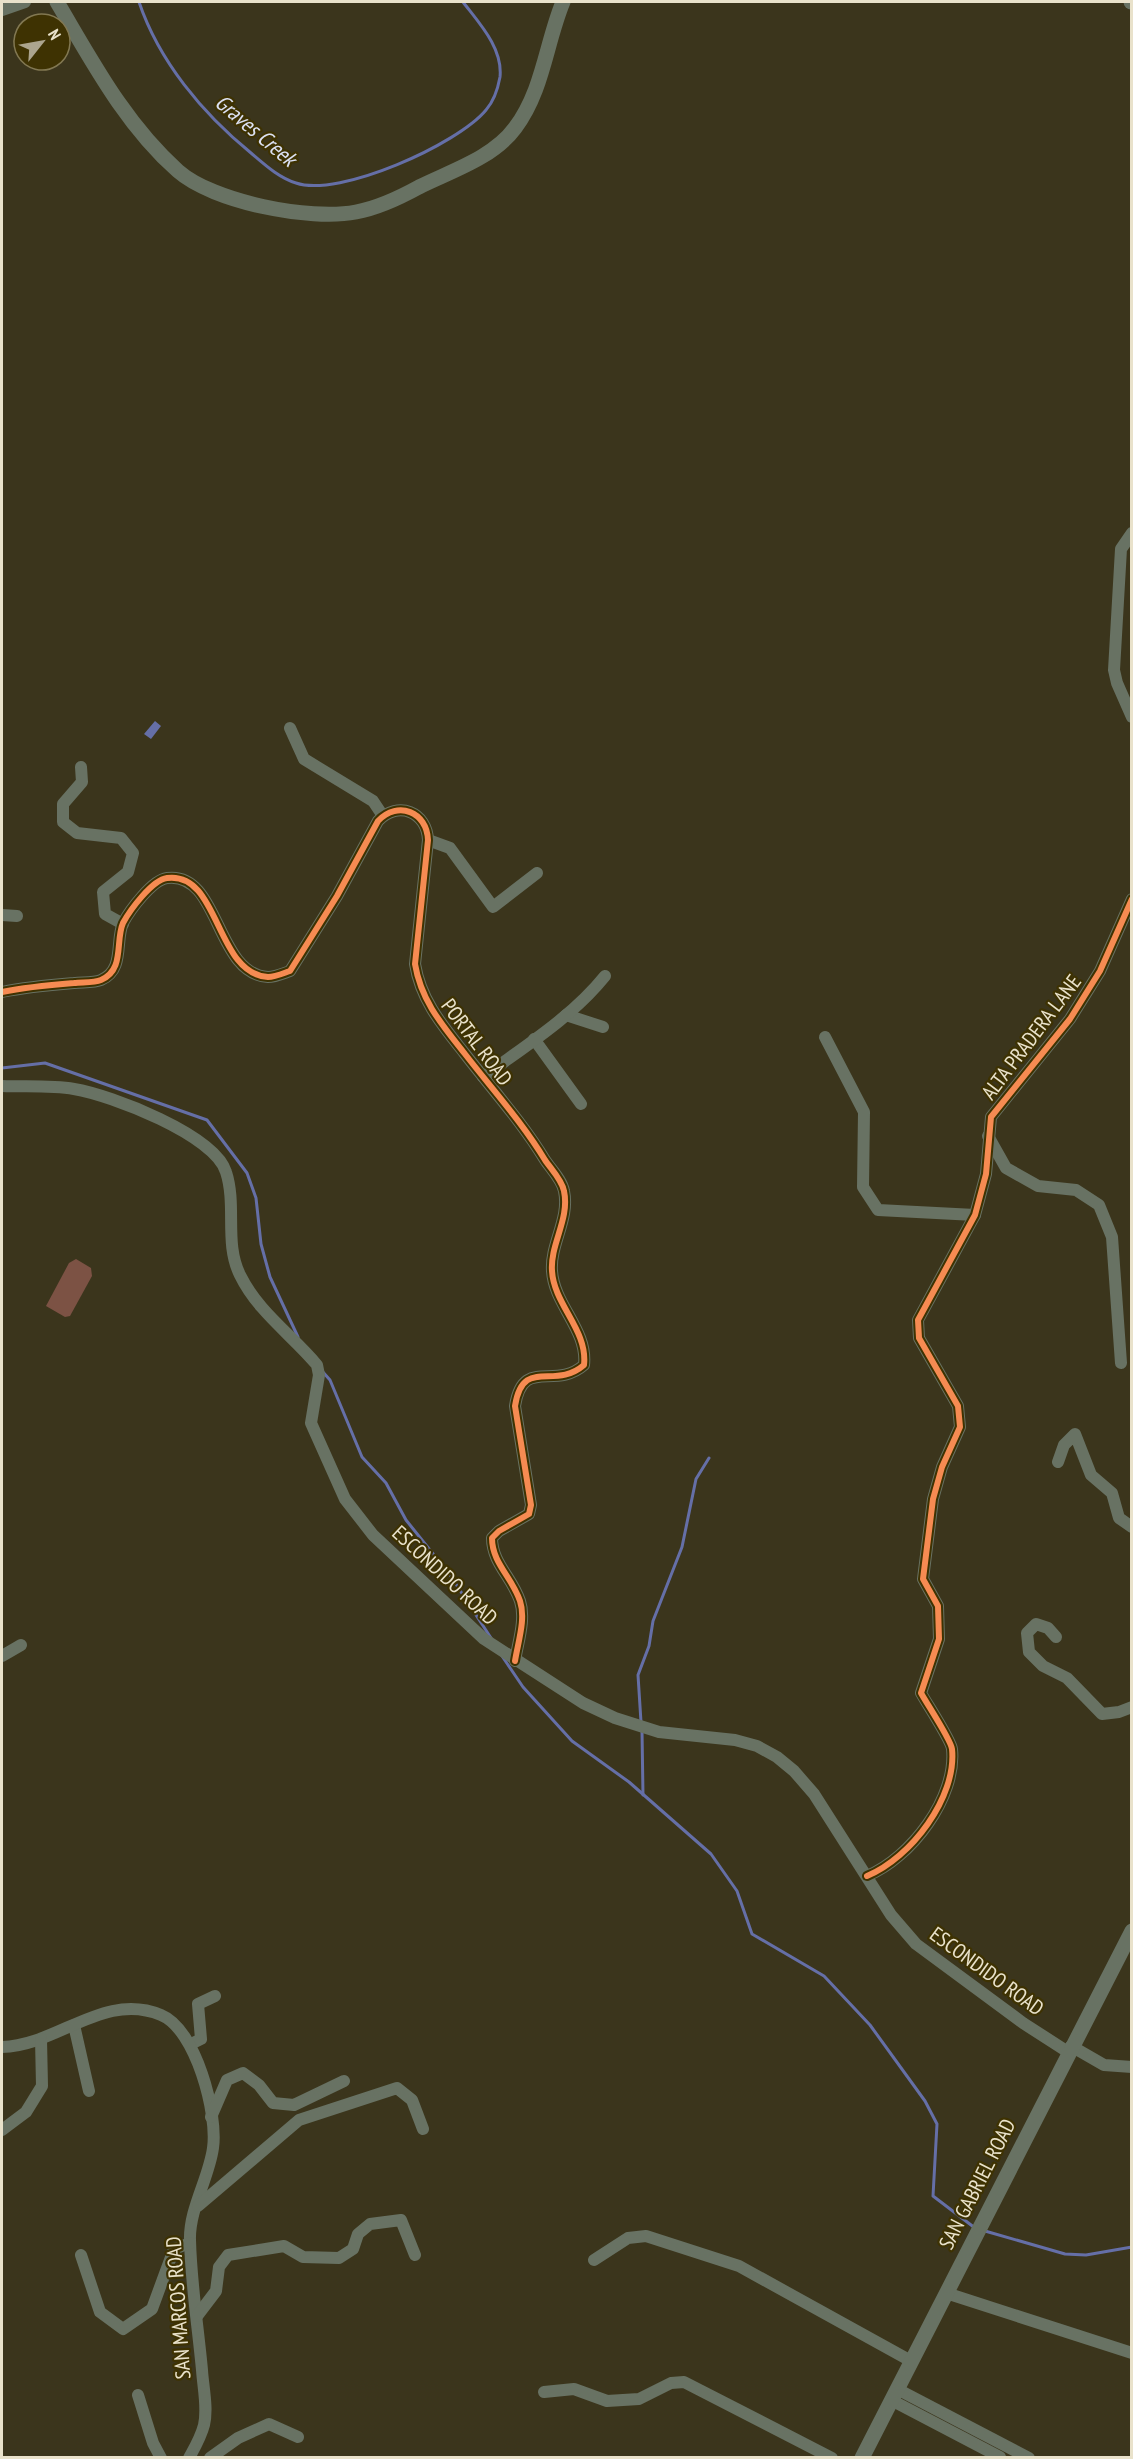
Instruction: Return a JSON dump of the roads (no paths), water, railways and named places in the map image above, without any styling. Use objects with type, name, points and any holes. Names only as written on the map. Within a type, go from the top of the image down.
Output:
[{"type":"street","points":[[2,9],[25,2]]},
{"type":"street","points":[[57,2],[112,94],[178,172],[205,189],[248,202],[316,214],[355,213],[395,200],[497,146],[514,130],[525,114],[540,78],[563,2]]},
{"type":"street","points":[[1131,533],[1121,549],[1114,670],[1131,717]]},
{"type":"street","points":[[290,728],[304,759],[374,801],[383,816]]},
{"type":"street","points":[[81,767],[82,782],[63,804],[63,822],[76,833],[121,838],[133,853],[128,872],[103,892],[105,914],[123,924]]},
{"type":"street","points":[[2,992],[24,987],[101,980],[114,969],[123,924],[150,886],[167,878],[183,881],[199,891],[233,955],[248,971],[269,977],[290,971],[383,816],[396,810],[412,812],[424,823],[428,840],[450,848],[493,907],[537,873]]},
{"type":"street","name":"PORTAL ROAD","points":[[428,840],[415,964],[418,984],[437,1017],[537,1147],[564,1189],[565,1216],[552,1271],[558,1293],[581,1339],[585,1354],[584,1365],[574,1374],[564,1377],[538,1376],[524,1380],[518,1389],[515,1406],[531,1505],[529,1514],[499,1531],[492,1538],[495,1558],[520,1602],[522,1620],[515,1661]]},
{"type":"street","name":"ALTA PRADERA LANE","points":[[867,1876],[899,1855],[920,1834],[941,1803],[951,1781],[952,1746],[921,1693],[939,1639],[938,1606],[923,1579],[933,1499],[942,1467],[960,1427],[958,1406],[919,1338],[918,1320],[975,1215],[986,1174],[991,1117],[1070,1019],[1100,971],[1131,899]]},
{"type":"street","points":[[2,915],[17,915]]},
{"type":"street","points":[[483,1077],[566,1015],[592,993],[605,976]]},
{"type":"street","points":[[566,1015],[603,1027]]},
{"type":"street","points":[[825,1037],[864,1112],[863,1187],[878,1210],[975,1215]]},
{"type":"street","points":[[534,1040],[581,1104]]},
{"type":"street","name":"ESCONDIDO ROAD","points":[[2,1086],[71,1088],[108,1096],[170,1124],[216,1155],[227,1176],[232,1249],[239,1274],[270,1316],[317,1365],[319,1375],[311,1423],[345,1499],[374,1535],[484,1639],[583,1703],[615,1718],[658,1732],[735,1740],[757,1746],[777,1757],[794,1771],[814,1794],[891,1915],[922,1950],[1070,2049],[1104,2065],[1131,2067]]},
{"type":"street","points":[[988,1136],[1006,1168],[1038,1186],[1076,1190],[1100,1205],[1112,1236],[1121,1363]]},
{"type":"street","points":[[1058,1462],[1064,1445],[1075,1434],[1091,1475],[1112,1493],[1119,1518],[1131,1527]]},
{"type":"street","points":[[1056,1637],[1048,1628],[1036,1624],[1027,1634],[1029,1652],[1044,1666],[1067,1678],[1102,1714],[1119,1712],[1131,1707]]},
{"type":"street","points":[[2,1656],[21,1645]]},
{"type":"street","name":"SAN GABRIEL ROAD","points":[[862,2457],[1131,1931]]},
{"type":"street","points":[[191,2044],[201,2039],[198,2004],[215,1996]]},
{"type":"street","name":"SAN MARCOS ROAD","points":[[2,2047],[28,2045],[116,2010],[140,2009],[162,2015],[170,2020],[177,2025],[191,2044],[196,2055],[211,2117],[214,2146],[190,2233],[204,2422],[189,2457]]},
{"type":"street","points":[[74,2025],[89,2091]]},
{"type":"street","points":[[2,2130],[26,2112],[42,2086],[41,2039]]},
{"type":"street","points":[[211,2117],[227,2080],[243,2073],[260,2085],[273,2103],[294,2105],[344,2081]]},
{"type":"street","points":[[197,2207],[299,2120],[343,2104],[397,2088],[412,2100],[423,2129]]},
{"type":"street","points":[[197,2316],[216,2290],[219,2267],[228,2255],[284,2246],[303,2257],[339,2258],[353,2249],[358,2234],[370,2224],[401,2220],[415,2255]]},
{"type":"street","points":[[594,2260],[627,2238],[646,2236],[739,2266],[911,2361]]},
{"type":"street","points":[[81,2254],[100,2312],[123,2329],[152,2309],[174,2249],[190,2243]]},
{"type":"street","points":[[946,2293],[1131,2353]]},
{"type":"street","points":[[544,2392],[574,2389],[607,2402],[639,2399],[671,2384],[684,2382],[832,2457]]},
{"type":"street","points":[[138,2395],[153,2443],[161,2457]]},
{"type":"street","points":[[894,2395],[1000,2457]]},
{"type":"street","points":[[894,2395],[1030,2457]]},
{"type":"street","points":[[210,2457],[238,2438],[269,2424],[298,2438]]},
{"type":"water","points":[[155,721],[161,726],[151,739],[144,734]]},
{"type":"waterway","name":"Graves Creek","points":[[139,2],[158,45],[170,65],[184,85],[216,121],[278,174],[296,183],[315,186],[340,183],[397,165],[451,138],[472,124],[486,110],[497,90],[500,77],[498,56],[489,36],[463,2]]},
{"type":"waterway","points":[[2,1068],[45,1063],[207,1120],[247,1173],[256,1198],[261,1244],[270,1277],[298,1337]]},
{"type":"waterway","points":[[322,1371],[330,1380],[362,1457],[386,1483],[406,1520],[450,1575],[491,1638]]},
{"type":"waterway","points":[[641,1722],[638,1675],[649,1646],[653,1621],[682,1547],[696,1479],[709,1458]]},
{"type":"waterway","points":[[502,1656],[523,1687],[572,1741],[629,1782],[711,1854],[737,1891],[752,1934],[824,1976],[870,2025],[925,2101],[937,2124],[933,2196],[975,2228]]},
{"type":"waterway","points":[[642,1731],[643,1795]]},
{"type":"waterway","points":[[985,2231],[1065,2254],[1086,2255],[1132,2247]]}]
